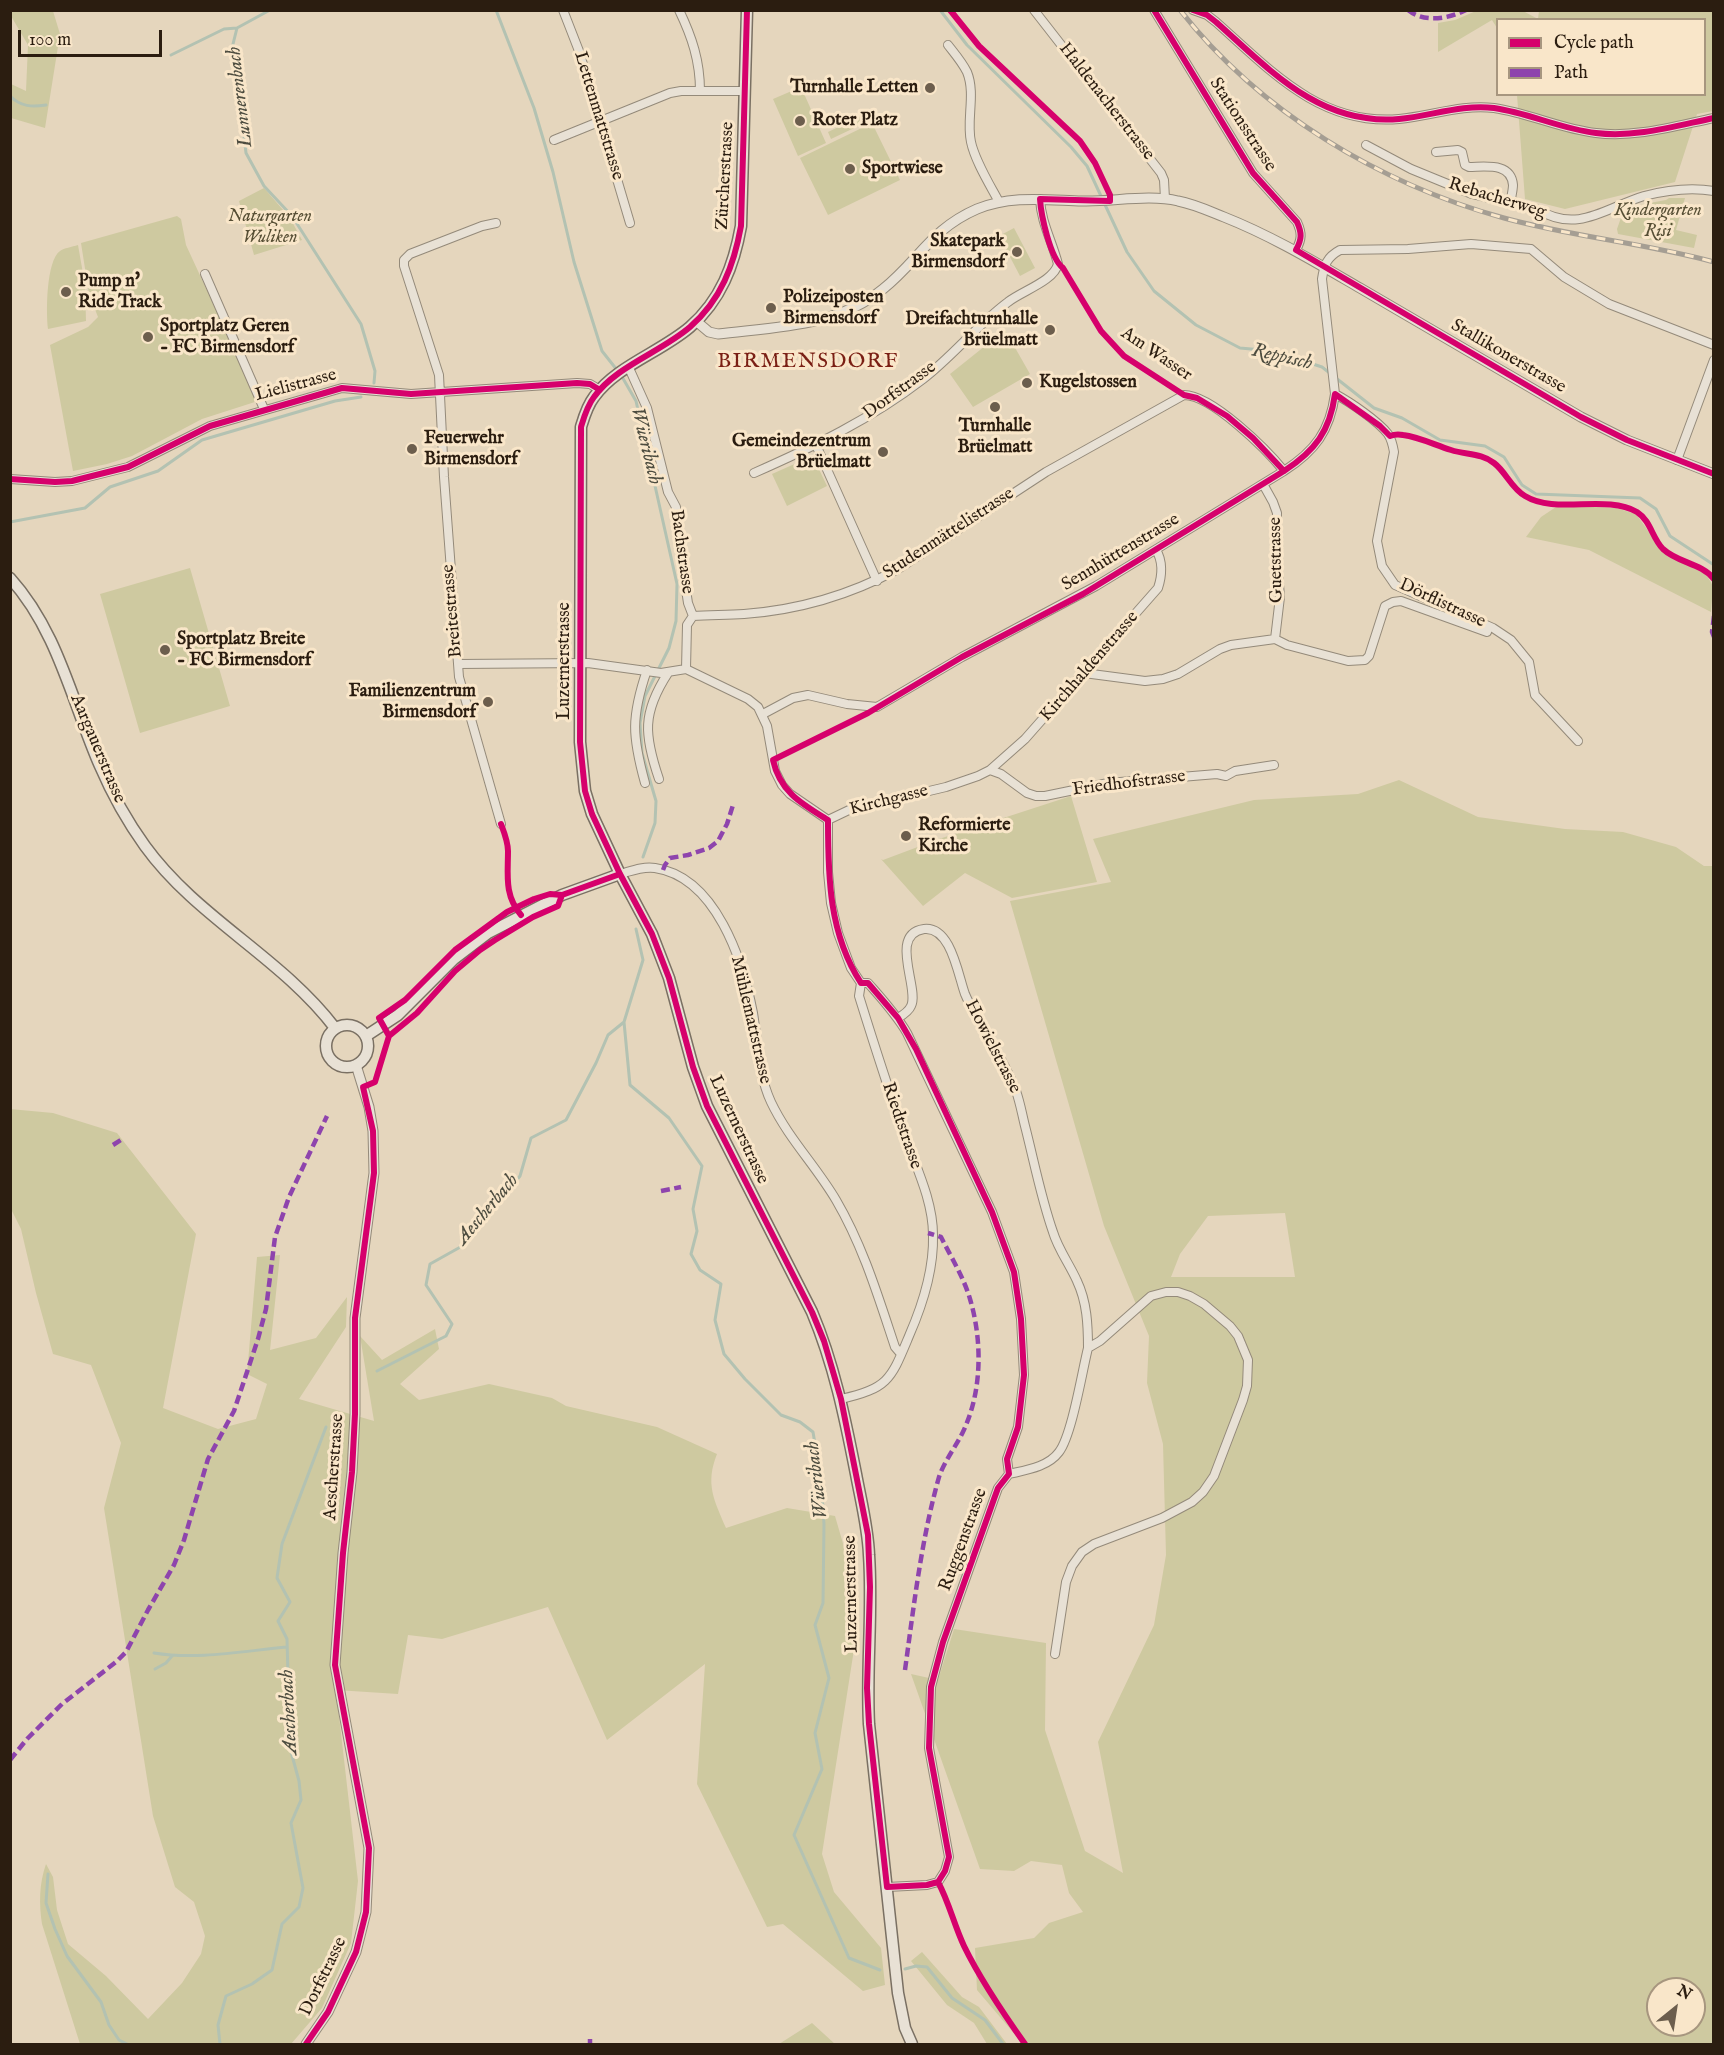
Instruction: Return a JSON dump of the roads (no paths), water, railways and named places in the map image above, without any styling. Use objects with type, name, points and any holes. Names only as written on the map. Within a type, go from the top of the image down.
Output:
[{"type":"main road","name":"Zürcherstrasse","points":[[600,390],[621,372],[696,321],[726,281],[736,250],[742,202],[747,10]]},
{"type":"main road","name":"Luzernerstrasse","points":[[600,390],[587,410],[579,439],[580,742],[585,790],[592,814],[652,934],[669,978],[693,1066],[707,1106],[812,1312],[824,1341],[841,1399],[868,1535],[869,1724],[898,1993],[905,2028],[912,2044]]},
{"type":"main road","name":"Aargauerstrasse","points":[[10,578],[48,634],[114,796],[145,846],[185,892],[299,987],[335,1028]]},
{"type":"main road","points":[[366,1036],[398,1015],[454,959],[482,936],[562,895],[620,874]]},
{"type":"main road","points":[[346,1024],[352,1025],[366,1036],[367,1053],[361,1062],[344,1067],[329,1059],[325,1042],[327,1036],[335,1028],[346,1024]]},
{"type":"street","name":"Lettenmattstrasse","points":[[563,10],[579,51],[630,223]]},
{"type":"street","points":[[679,10],[697,52],[700,91]]},
{"type":"street","name":"Haldenacherstrasse","points":[[1034,10],[1161,173],[1164,180],[1165,199]]},
{"type":"street","name":"Stationsstrasse","points":[[1154,10],[1253,173],[1297,222],[1301,230],[1301,239],[1296,250]]},
{"type":"street","points":[[1196,11],[1216,22],[1271,72],[1296,91],[1318,104],[1345,115],[1372,119],[1399,119],[1466,108],[1493,108],[1521,113],[1569,128],[1614,135],[1640,133],[1713,118]]},
{"type":"street","points":[[948,45],[967,73],[970,84],[969,134],[971,146],[999,202]]},
{"type":"street","points":[[554,140],[667,94],[681,91],[745,91]]},
{"type":"street","name":"Rebacherweg","points":[[1366,145],[1435,179],[1472,194],[1570,220],[1585,219],[1616,206],[1665,191],[1680,189],[1713,191]]},
{"type":"street","points":[[1436,152],[1458,150],[1462,152],[1465,165],[1469,167],[1498,167],[1509,174],[1513,185],[1510,204]]},
{"type":"street","name":"Stallikonerstrasse","points":[[696,321],[709,332],[718,334],[810,322],[849,310],[882,290],[947,225],[979,208],[999,202],[1018,199],[1087,201],[1165,199],[1196,205],[1263,233],[1296,250],[1581,417],[1627,440],[1713,474]]},
{"type":"street","name":"Dorfstrasse","points":[[754,473],[816,445],[899,396],[924,378],[1010,300],[1051,276],[1058,264],[1047,236],[1040,199]]},
{"type":"street","name":"Breitestrasse","points":[[496,223],[482,226],[410,254],[404,260],[404,266],[439,375],[458,664],[465,701],[501,824]]},
{"type":"street","points":[[1323,267],[1331,255],[1340,250],[1350,249],[1408,249],[1471,244],[1531,249],[1564,277],[1609,304],[1713,345]]},
{"type":"street","name":"Sennhüttenstrasse","points":[[763,714],[793,698],[808,694],[847,704],[877,707],[962,657],[1090,590],[1284,471],[1309,453],[1318,442],[1330,419],[1335,394],[1322,279],[1323,267]]},
{"type":"street","points":[[205,274],[264,410]]},
{"type":"street","points":[[1677,459],[1713,360]]},
{"type":"street","name":"Bachstrasse","points":[[621,372],[647,408],[668,492],[676,507],[676,524],[688,603],[693,616],[687,625],[686,669]]},
{"type":"street","name":"Lielistrasse","points":[[10,479],[72,481],[128,467],[210,426],[342,388],[353,387],[399,395],[577,383],[590,384],[600,390]]},
{"type":"street","name":"Dörflistrasse","points":[[1335,394],[1380,426],[1390,436],[1393,445],[1394,452],[1377,541],[1382,566],[1395,585],[1493,628],[1511,640],[1529,663],[1535,695],[1578,741]]},
{"type":"street","name":"Studenmättelistrasse","points":[[693,616],[746,614],[797,607],[845,594],[877,581],[1046,472],[1184,395]]},
{"type":"street","name":"Am Wasser","points":[[1184,395],[1197,398],[1227,416],[1253,438],[1284,471]]},
{"type":"street","points":[[816,445],[877,581]]},
{"type":"street","name":"Guetstrasse","points":[[1263,484],[1277,513],[1276,548],[1280,597],[1275,639]]},
{"type":"street","name":"Kirchhaldenstrasse","points":[[990,770],[1025,739],[1158,588],[1161,569],[1160,556],[1156,549]]},
{"type":"street","points":[[1084,673],[1144,681],[1163,679],[1178,674],[1231,645],[1275,639],[1287,645],[1348,661],[1365,660],[1369,656],[1385,606],[1401,601],[1487,632]]},
{"type":"street","points":[[458,664],[580,663],[657,672],[686,669],[754,702],[763,714]]},
{"type":"street","points":[[657,672],[648,725],[651,755],[659,779]]},
{"type":"street","points":[[645,783],[636,751],[634,730],[639,693],[657,672]]},
{"type":"street","name":"Kirchgasse","points":[[763,714],[775,771],[782,785],[790,794],[828,820],[849,810],[946,787],[990,770]]},
{"type":"street","name":"Friedhofstrasse","points":[[990,770],[1001,774],[1027,793],[1045,796],[1108,783],[1217,774],[1226,776],[1235,771],[1274,765]]},
{"type":"street","name":"Riedtstrasse","points":[[828,820],[828,872],[831,903],[838,933],[851,968],[861,983],[859,996],[889,1091],[930,1207],[933,1234],[931,1264],[916,1320],[890,1377],[869,1392],[841,1399]]},
{"type":"street","name":"Mühlemattstrasse","points":[[620,874],[645,868],[663,870],[690,882],[708,900],[734,948],[753,1014],[761,1073],[770,1099],[784,1128],[835,1198],[852,1230],[869,1267],[895,1347],[901,1354]]},
{"type":"street","name":"Howielstrasse","points":[[898,1018],[911,1008],[913,1000],[906,957],[908,942],[923,929],[931,930],[940,934],[948,944],[966,995],[1016,1091],[1053,1234],[1078,1284],[1088,1317],[1088,1348]]},
{"type":"street","name":"Ruggenstrasse","points":[[861,983],[868,983],[898,1018],[916,1049],[992,1212],[1014,1272],[1021,1318],[1024,1375],[1018,1426],[1007,1459],[1009,1474],[998,1488],[943,1642],[931,1688],[929,1748],[938,1805],[947,1840],[949,1857],[945,1872],[938,1882],[927,1885],[887,1887]]},
{"type":"street","name":"Aescherstrasse","points":[[356,1065],[369,1107],[373,1131],[374,1173],[355,1318],[355,1414],[352,1472],[343,1553],[335,1665],[369,1848]]},
{"type":"street","points":[[1009,1474],[1048,1462],[1059,1452],[1066,1438],[1088,1348],[1100,1341],[1151,1296],[1166,1292],[1178,1292],[1190,1296],[1204,1304],[1238,1336],[1248,1360],[1247,1386],[1214,1476],[1203,1492],[1192,1502],[1162,1518],[1094,1544],[1082,1552],[1072,1566],[1066,1582],[1055,1654]]},
{"type":"street","name":"Dorfstrasse","points":[[306,2044],[328,2012],[356,1952],[366,1912],[369,1848]]},
{"type":"waterway","name":"Lunnerenbach","points":[[270,10],[237,28],[233,44],[246,153],[264,186],[292,216],[361,324],[375,371],[374,383]]},
{"type":"waterway","name":"Wüeribach","points":[[496,10],[534,108],[553,172],[574,262],[602,351],[617,370]]},
{"type":"waterway","name":"Reppisch","points":[[940,10],[967,45],[1071,147],[1087,166],[1127,252],[1154,291],[1196,325],[1240,348],[1273,351],[1322,367],[1374,408],[1402,418],[1440,440],[1485,446],[1504,457],[1522,485],[1536,494],[1640,498],[1656,509],[1670,536],[1714,565]]},
{"type":"waterway","points":[[171,55],[224,29],[237,28]]},
{"type":"waterway","points":[[10,96],[27,105],[46,105]]},
{"type":"waterway","name":"Wüeribach","points":[[621,375],[636,401],[677,584],[676,621],[669,648],[645,696],[640,723],[642,753],[656,801],[655,823],[643,857]]},
{"type":"waterway","name":"Lunnerenbach","points":[[10,522],[85,508],[110,487],[158,471],[202,440],[335,401],[361,397]]},
{"type":"waterway","name":"Wüeribach","points":[[636,929],[643,960],[624,1022],[630,1085],[669,1118],[702,1166],[693,1209],[697,1231],[691,1254],[700,1270],[721,1284],[715,1320],[724,1354],[781,1415],[800,1422],[813,1432],[821,1479],[824,1524],[823,1603],[815,1625],[829,1678],[815,1733],[822,1769],[794,1835],[849,1958],[880,1970]]},
{"type":"waterway","name":"Aescherbach","points":[[377,1371],[446,1336],[452,1324],[426,1285],[430,1264],[464,1245],[520,1176],[531,1138],[566,1120],[608,1035],[624,1022]]},
{"type":"waterway","name":"Aescherbach","points":[[220,2044],[218,2025],[226,1996],[252,1984],[272,1970],[282,1924],[299,1907],[303,1888],[291,1823],[301,1800],[299,1781],[290,1748],[287,1639],[278,1621],[290,1602],[277,1578],[282,1544],[326,1427]]},
{"type":"waterway","points":[[154,1653],[187,1656],[287,1647]]},
{"type":"waterway","points":[[155,1669],[166,1663],[172,1656]]},
{"type":"waterway","points":[[48,1874],[46,1903],[67,1956],[101,2002],[109,2025],[119,2040],[127,2044]]},
{"type":"waterway","name":"Wüeribach","points":[[905,1969],[916,1966],[927,1967],[952,1998],[985,2020],[1003,2044]]},
{"type":"railway","points":[[1180,10],[1212,47],[1247,81],[1285,112],[1326,140],[1412,186],[1530,225],[1714,262]]},
{"type":"place","name":"Turnhalle Letten","points":[[930,88]]},
{"type":"place","name":"Roter Platz","points":[[800,121]]},
{"type":"place","name":"Sportwiese","points":[[850,169]]},
{"type":"place","name":"Skatepark Birmensdorf","points":[[1017,252]]},
{"type":"place","name":"Pump n' Ride Track","points":[[66,292]]},
{"type":"place","name":"Polizeiposten Birmensdorf","points":[[771,308]]},
{"type":"place","name":"Dreifachturnhalle Brüelmatt","points":[[1050,330]]},
{"type":"place","name":"Sportplatz Geren - FC Birmensdorf","points":[[148,337]]},
{"type":"place","name":"Kugelstossen","points":[[1027,383]]},
{"type":"place","name":"Turnhalle Brüelmatt","points":[[995,407]]},
{"type":"place","name":"Feuerwehr Birmensdorf","points":[[412,449]]},
{"type":"place","name":"Gemeindezentrum Brüelmatt","points":[[883,452]]},
{"type":"place","name":"Sportplatz Breite - FC Birmensdorf","points":[[165,650]]},
{"type":"place","name":"Familienzentrum Birmensdorf","points":[[488,702]]},
{"type":"place","name":"Reformierte Kirche","points":[[906,836]]},
{"type":"district","name":"BIRMENSDORF","points":[[808,363]]},
{"type":"park label","name":"Kindergarten Risi","points":[[1658,221]]},
{"type":"park label","name":"Naturgarten Wuliken","points":[[270,227]]}]
